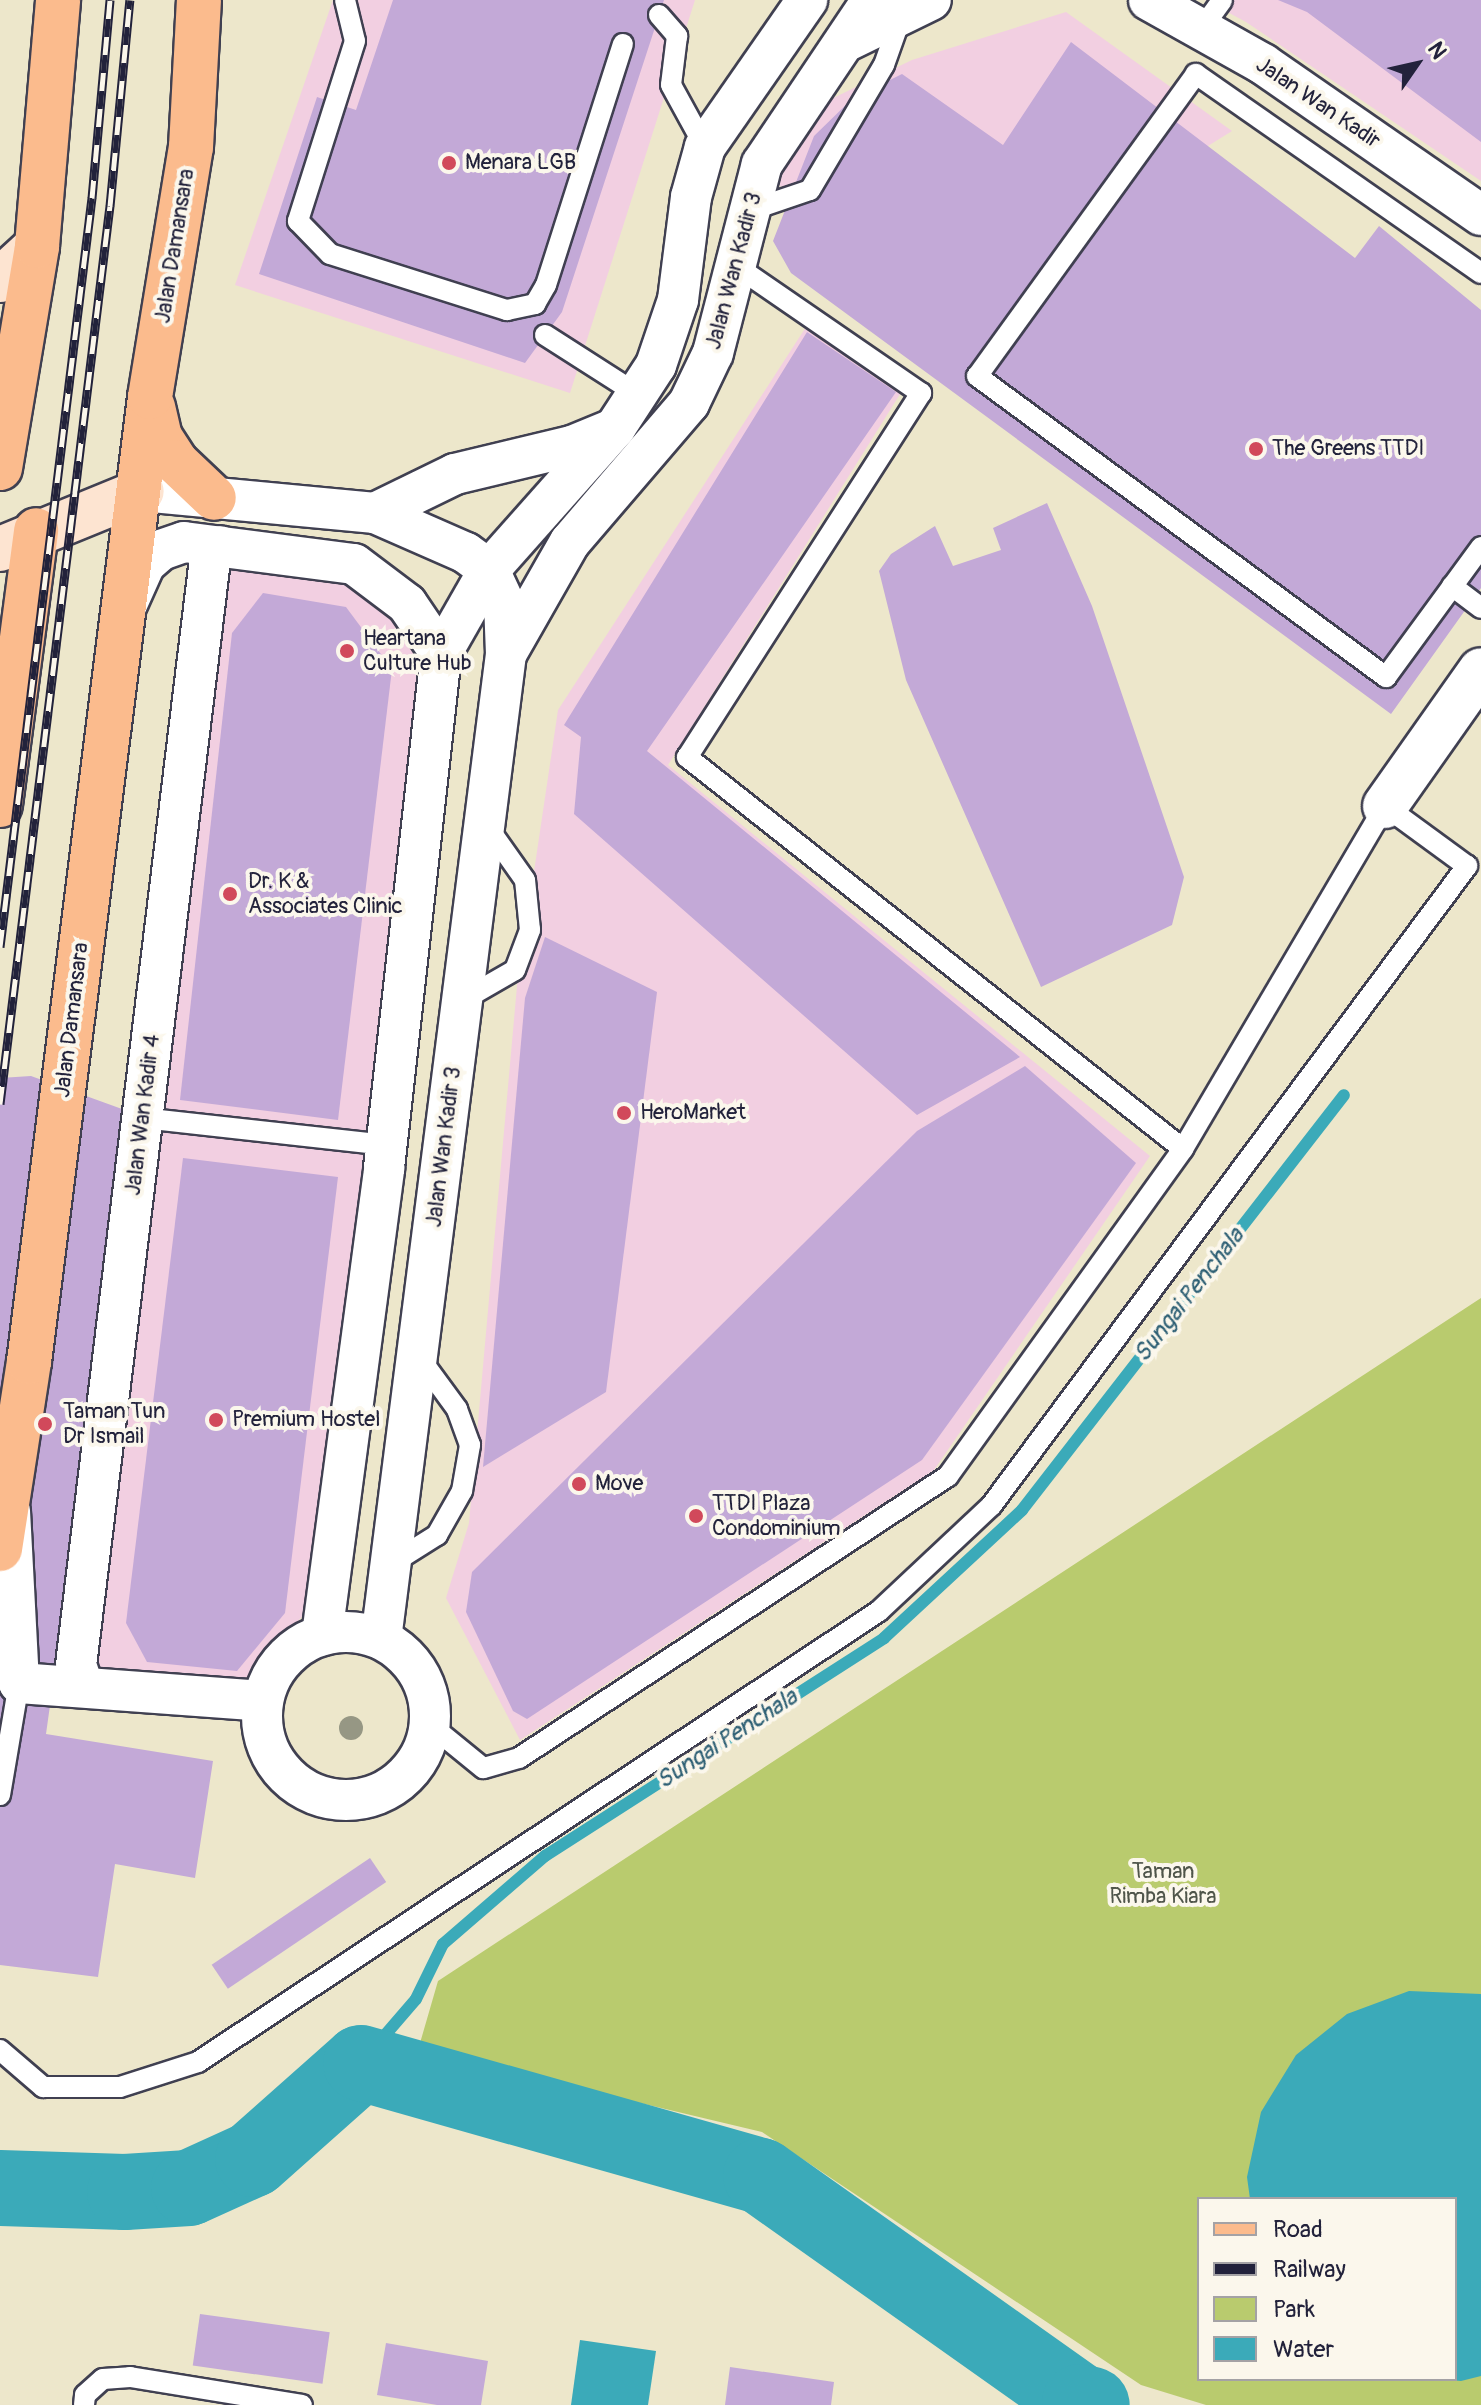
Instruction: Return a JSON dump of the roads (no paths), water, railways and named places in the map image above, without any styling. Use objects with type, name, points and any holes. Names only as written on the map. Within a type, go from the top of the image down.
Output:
[{"type":"main road","points":[[0,468],[37,246],[58,0]]},
{"type":"main road","name":"Jalan Damansara","points":[[0,1549],[122,617],[142,491],[150,397],[191,147],[199,0]]},
{"type":"main road","points":[[0,280],[37,246]]},
{"type":"main road","points":[[150,397],[160,437],[176,462],[214,498]]},
{"type":"main road","points":[[0,805],[18,539],[142,491]]},
{"type":"street","points":[[322,1635],[386,1145],[441,654],[489,570],[615,428],[656,365],[678,300],[691,197],[705,147],[807,0]]},
{"type":"street","name":"Jalan Wan Kadir","points":[[1149,0],[1212,14],[1263,64],[1481,215]]},
{"type":"street","name":"Jalan Wan Kadir 3","points":[[506,654],[570,542],[689,403],[713,353],[739,268],[762,164],[849,40],[902,4]]},
{"type":"street","points":[[375,513],[455,474],[572,446],[615,428]]},
{"type":"street","points":[[142,491],[375,513],[466,553],[489,570]]},
{"type":"street","points":[[122,617],[145,564],[161,550],[184,542],[220,546],[354,564],[407,604],[441,654]]},
{"type":"street","name":"Jalan Wan Kadir 4","points":[[83,1686],[76,1665],[210,560],[220,546]]},
{"type":"street","name":"Jalan Wan Kadir 3","points":[[381,1639],[394,1562],[506,654],[504,602],[489,570]]},
{"type":"street","points":[[1385,806],[1481,670]]},
{"type":"street","points":[[9,1493],[19,1683],[262,1701]]},
{"type":"street","points":[[352,1632],[381,1639],[403,1654],[419,1674],[429,1699],[430,1725],[423,1751],[398,1782],[362,1800],[334,1801],[286,1777],[271,1755],[262,1729],[262,1701],[267,1683],[288,1653],[322,1635],[352,1632]]},
{"type":"lane","points":[[345,0],[355,41],[298,221],[330,254],[507,310],[535,304],[546,285],[623,44]]},
{"type":"lane","points":[[751,210],[810,190],[884,65],[902,4]]},
{"type":"lane","points":[[659,15],[677,36],[671,85],[705,147]]},
{"type":"lane","points":[[1481,273],[1196,74],[977,376],[1386,677],[1481,547]]},
{"type":"lane","points":[[739,268],[921,393],[687,757],[1183,1149]]},
{"type":"lane","points":[[545,335],[639,395]]},
{"type":"lane","points":[[1452,586],[1481,608]]},
{"type":"lane","points":[[0,2050],[43,2087],[120,2087],[198,2062],[879,1611],[991,1506],[1467,866],[1385,806],[1183,1149],[948,1476],[519,1758],[483,1768],[430,1725]]},
{"type":"lane","points":[[461,1001],[515,970],[530,930],[525,880],[484,821]]},
{"type":"lane","points":[[142,1118],[386,1145]]},
{"type":"lane","points":[[394,1562],[437,1535],[462,1491],[470,1445],[457,1409],[419,1357]]},
{"type":"lane","points":[[0,1795],[19,1683]]},
{"type":"lane","points":[[84,2405],[85,2395],[103,2379],[130,2377],[302,2405]]},
{"type":"water","points":[[1409,1991],[1481,1994],[1481,2376],[1457,2381],[1457,2197],[1250,2197],[1247,2177],[1261,2112],[1296,2055],[1347,2014]]},
{"type":"water","points":[[580,2340],[656,2351],[648,2405],[571,2405]]},
{"type":"waterway","name":"Sungai Penchala","points":[[361,2063],[416,1999],[443,1944],[545,1856],[884,1638],[1022,1510],[1344,1095]]},
{"type":"waterway","points":[[0,2188],[125,2192],[189,2188],[253,2159],[361,2063],[761,2176],[1080,2402],[1092,2405]]},
{"type":"railway","points":[[0,947],[92,198],[110,0]]},
{"type":"railway","points":[[0,1104],[110,206],[130,0]]},
{"type":"place","name":"Menara LGB","points":[[449,163]]},
{"type":"place","name":"The Greens TTDI","points":[[1256,449]]},
{"type":"place","name":"Heartana Culture Hub","points":[[347,651]]},
{"type":"place","name":"Dr. K & Associates Clinic","points":[[230,894]]},
{"type":"place","name":"HeroMarket","points":[[624,1113]]},
{"type":"place","name":"Premium Hostel","points":[[216,1420]]},
{"type":"place","name":"Taman Tun Dr Ismail","points":[[45,1424]]},
{"type":"place","name":"Move","points":[[579,1484]]},
{"type":"place","name":"TTDI Plaza Condominium","points":[[696,1516]]},
{"type":"park label","name":"Taman Rimba Kiara","points":[[1163,1884]]}]
